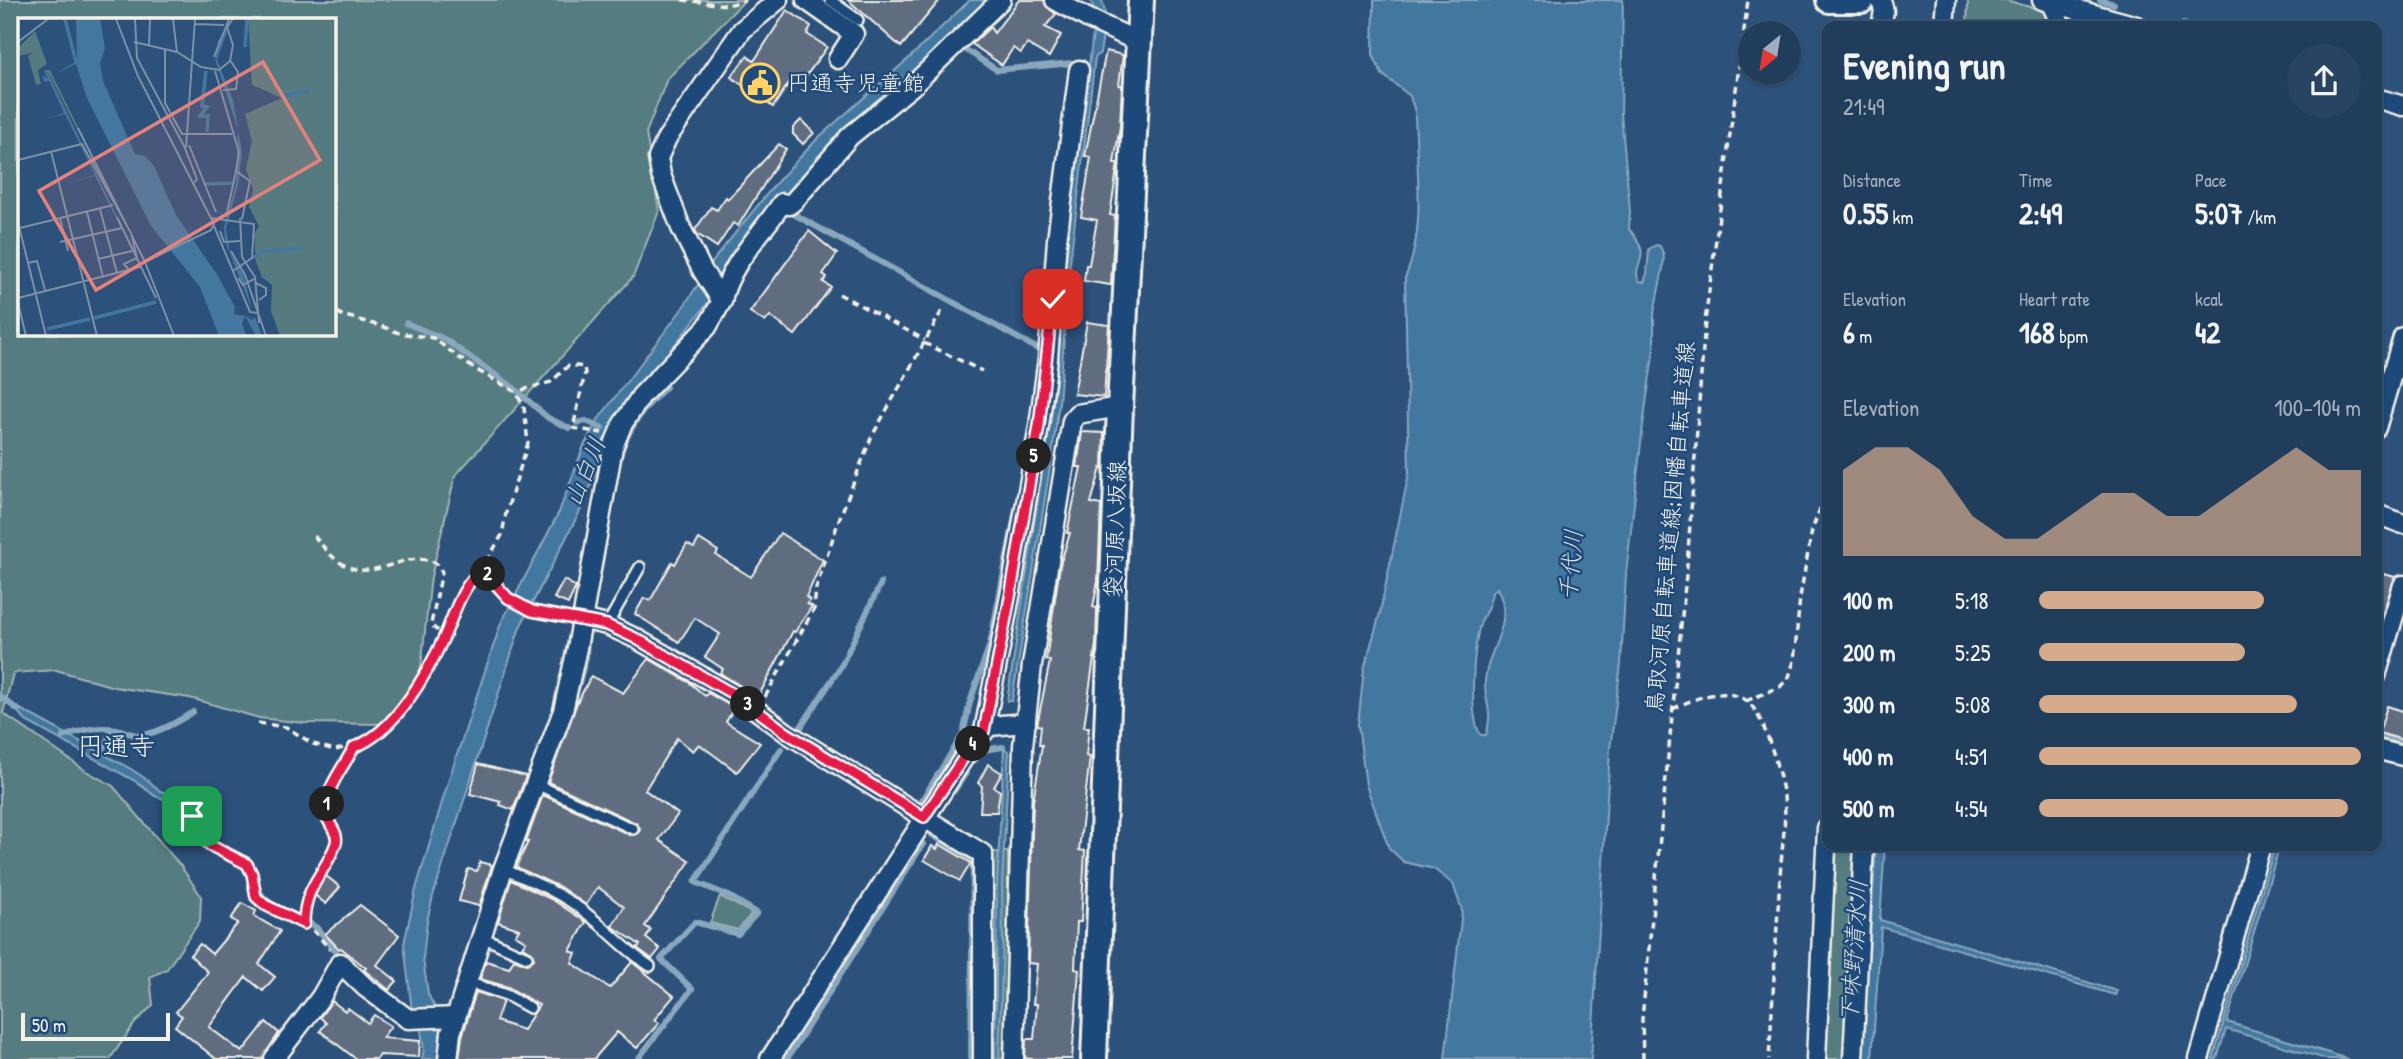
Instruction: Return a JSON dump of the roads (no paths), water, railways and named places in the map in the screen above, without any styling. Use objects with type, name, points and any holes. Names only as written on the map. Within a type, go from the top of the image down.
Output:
[{"type":"main road","name":"袋河原八坂線","points":[[1094,1059],[1120,407],[1141,43],[1141,0]]},
{"type":"main road","points":[[1829,0],[1862,0]]},
{"type":"street","points":[[720,298],[702,271],[681,229],[661,176],[658,158],[667,138],[741,30],[778,0]]},
{"type":"street","points":[[806,0],[854,34],[838,59]]},
{"type":"street","points":[[448,1059],[451,1032],[503,869],[563,711],[577,648],[606,481],[622,425],[641,396],[708,327],[731,273],[782,203],[789,205],[850,136],[912,86],[1001,0]]},
{"type":"street","points":[[1055,0],[1141,43]]},
{"type":"street","points":[[1881,0],[1884,11],[1882,21]]},
{"type":"street","points":[[1944,21],[1945,0]]},
{"type":"street","points":[[2046,1],[2058,21]]},
{"type":"street","points":[[2046,1],[2119,21]]},
{"type":"street","points":[[984,731],[1039,426],[1079,70]]},
{"type":"street","points":[[2382,100],[2403,106]]},
{"type":"street","points":[[2382,408],[2403,337]]},
{"type":"street","points":[[1014,1059],[1026,723],[1036,639],[1072,421],[1077,414],[1120,407]]},
{"type":"street","points":[[2382,516],[2403,524]]},
{"type":"street","points":[[2382,656],[2403,585]]},
{"type":"street","points":[[581,619],[607,625],[635,638],[740,698],[787,733],[983,854],[983,1059]]},
{"type":"street","points":[[771,1059],[970,748],[984,731],[995,724],[1026,723]]},
{"type":"street","points":[[2382,751],[2403,756]]},
{"type":"street","points":[[1816,1059],[1826,851]]},
{"type":"street","points":[[1853,1059],[1864,851]]},
{"type":"street","points":[[2199,1059],[2259,851]]},
{"type":"street","points":[[274,1059],[321,997],[340,963],[365,987],[408,1019],[456,1017]]},
{"type":"lane","points":[[830,0],[858,20]]},
{"type":"lane","points":[[607,625],[640,567]]},
{"type":"lane","points":[[536,783],[632,829]]},
{"type":"lane","points":[[503,869],[536,882],[576,906],[636,958],[650,966]]},
{"type":"lane","points":[[482,937],[527,957]]},
{"type":"lane","points":[[467,982],[506,995],[530,1008]]},
{"type":"water","name":"山白川","points":[[970,0],[996,0],[858,123],[722,285],[636,394],[603,455],[581,509],[520,627],[433,896],[423,959],[428,994],[444,1026],[441,1059],[422,1059],[424,1049],[421,1031],[412,1011],[404,944],[416,889],[501,623],[559,512],[583,448],[597,421],[682,309],[718,254],[776,183],[819,137],[907,60]]},
{"type":"water","points":[[1091,0],[1102,0],[1106,18],[1100,53],[1095,58],[1070,262],[1059,403],[1052,455],[1012,701],[1007,701],[1056,382],[1069,231],[1095,16]]},
{"type":"water","name":"千代川","points":[[1374,0],[1623,0],[1621,114],[1630,211],[1629,229],[1637,239],[1642,254],[1637,270],[1639,281],[1644,282],[1647,274],[1649,249],[1660,246],[1664,256],[1654,313],[1654,348],[1626,574],[1621,664],[1610,749],[1591,1059],[1445,1059],[1462,910],[1453,884],[1434,869],[1404,862],[1389,848],[1366,785],[1358,725],[1364,669],[1379,617],[1409,473],[1405,278],[1416,239],[1419,196],[1415,112],[1410,96],[1382,74],[1373,55]],"holes":[[[1497,588],[1502,601],[1502,625],[1485,681],[1488,726],[1486,735],[1481,735],[1474,713],[1473,697],[1478,632],[1492,592]]]},
{"type":"water","points":[[11,704],[131,769],[160,791],[187,800],[194,807],[208,834],[249,858],[257,875],[261,896],[258,894],[251,866],[205,840],[188,809],[155,796],[135,781],[26,721]]},
{"type":"water","points":[[1004,748],[1009,752],[1002,885],[999,1059],[995,1059],[997,885]]},
{"type":"water","points":[[1876,851],[1885,851],[1880,920],[2117,991],[2115,995],[1881,927],[1872,1059],[1862,1059]]},
{"type":"water","points":[[2273,851],[2278,851],[2227,1022],[2348,1059],[2326,1059],[2226,1029],[2217,1059],[2213,1059]]},
{"type":"waterway","points":[[2100,0],[2114,4]]},
{"type":"waterway","points":[[960,46],[997,70],[1073,63]]},
{"type":"waterway","points":[[790,212],[1036,348]]},
{"type":"waterway","points":[[406,323],[444,339],[514,388],[548,418],[569,428]]},
{"type":"waterway","name":"山白川","points":[[619,460],[626,439],[637,420],[666,387]]},
{"type":"waterway","name":"山白川","points":[[577,423],[586,421],[602,428]]},
{"type":"waterway","points":[[922,800],[963,734],[970,702],[990,644],[1017,504]]},
{"type":"waterway","points":[[799,730],[841,666],[881,583]]},
{"type":"waterway","points":[[572,707],[586,658],[587,639]]},
{"type":"waterway","points":[[0,696],[18,710]]},
{"type":"waterway","points":[[63,737],[103,728],[117,729],[133,735],[150,734],[193,712]]},
{"type":"waterway","points":[[102,751],[113,729]]},
{"type":"waterway","points":[[2382,737],[2403,744]]},
{"type":"waterway","points":[[975,760],[984,750],[1003,747]]},
{"type":"waterway","points":[[638,1059],[692,989],[661,959],[695,922],[738,934],[757,913],[729,896],[695,882],[781,749]]},
{"type":"waterway","points":[[954,791],[966,773]]},
{"type":"waterway","points":[[932,835],[973,860],[971,1059]]},
{"type":"waterway","points":[[512,870],[522,842]]},
{"type":"waterway","points":[[787,1059],[923,844]]},
{"type":"waterway","points":[[258,888],[270,903],[301,918]]},
{"type":"waterway","points":[[306,921],[317,928],[342,960]]},
{"type":"waterway","points":[[461,1031],[474,988]]},
{"type":"place","name":"円通寺児童館","points":[[760,83]]},
{"type":"district","name":"円通寺","points":[[116,746]]},
{"type":"water label","name":"下味野清水川","points":[[1854,951]]}]
